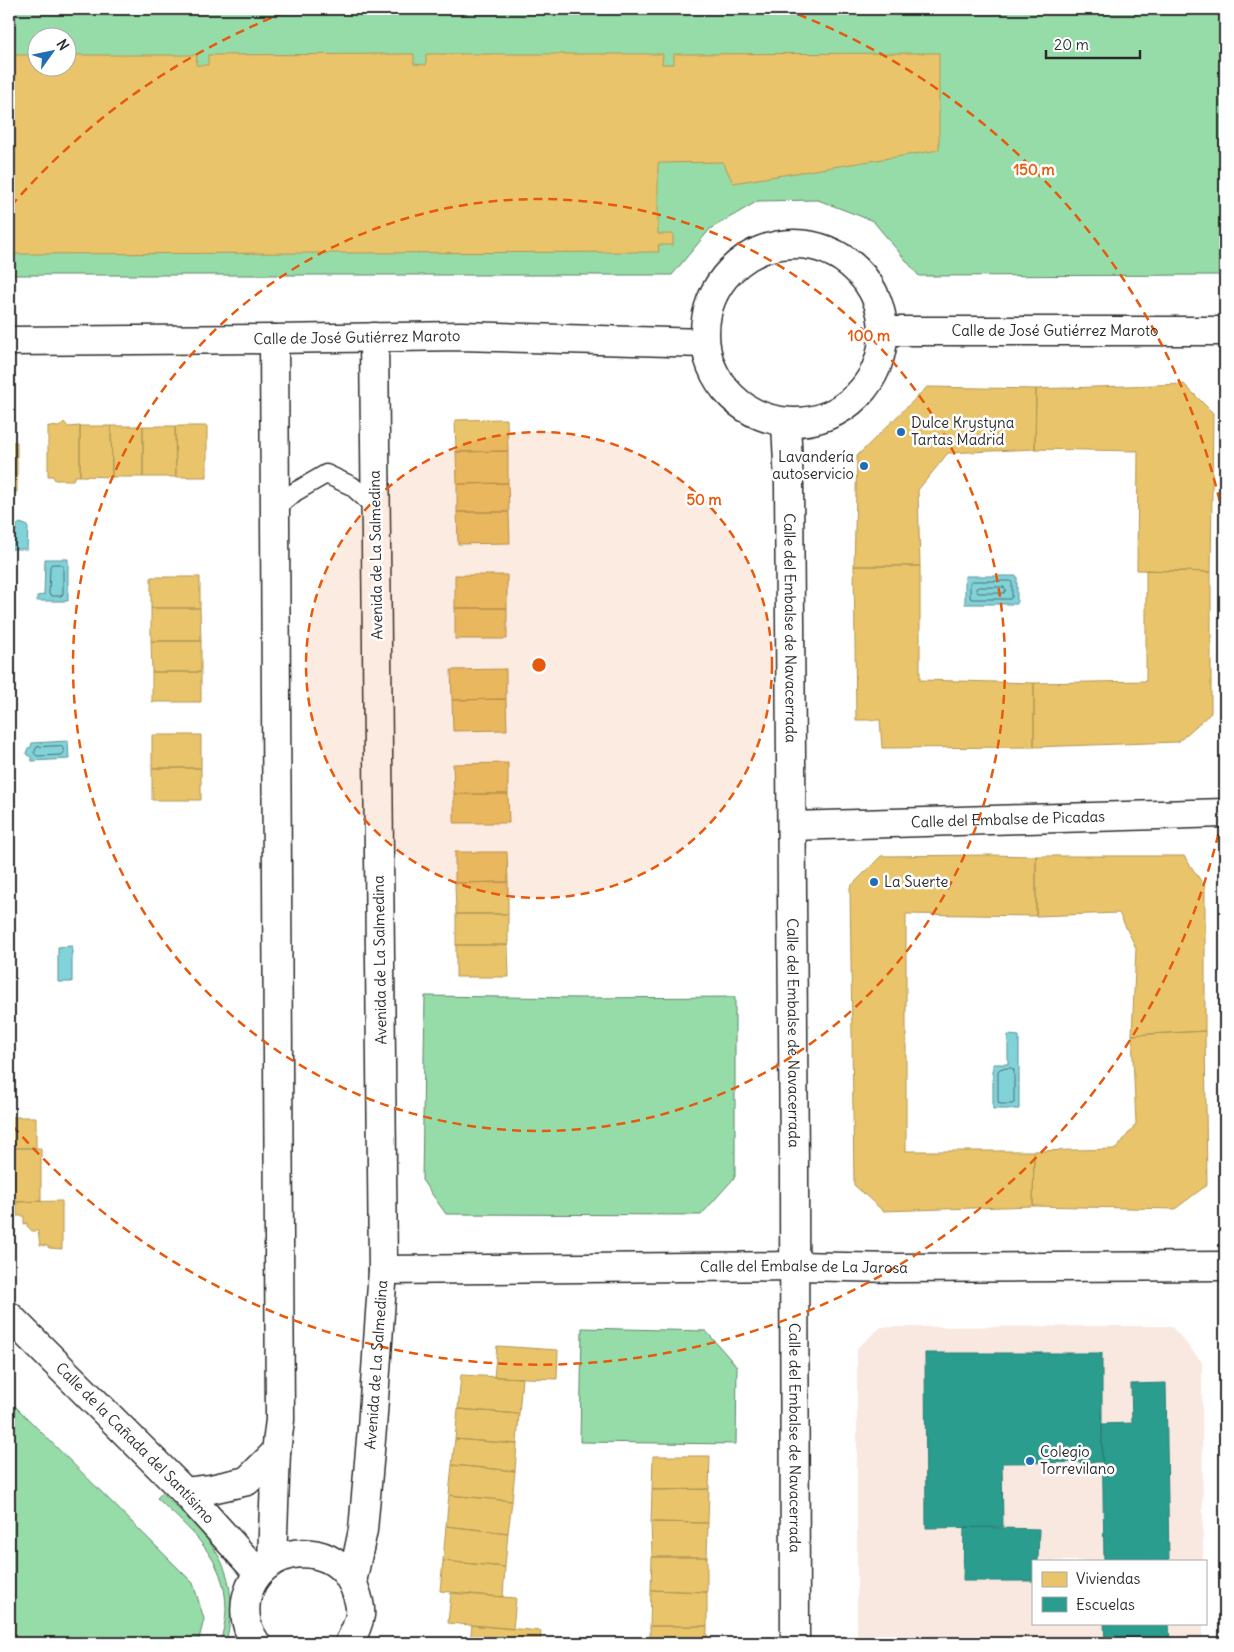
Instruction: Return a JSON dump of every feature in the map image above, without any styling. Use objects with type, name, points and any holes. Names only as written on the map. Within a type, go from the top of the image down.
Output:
[{"type":"street","points":[[801,243],[827,249],[849,262],[868,282],[880,305],[884,331],[880,361],[866,388],[844,409],[816,421],[786,423],[756,415],[731,397],[713,372],[704,342],[706,316],[714,291],[730,270],[751,254],[775,245],[801,243]]},
{"type":"street","name":"Calle de José Gutiérrez Maroto","points":[[884,331],[1225,331]]},
{"type":"street","name":"Calle de José Gutiérrez Maroto","points":[[9,341],[460,336],[704,342]]},
{"type":"street","name":"Avenida de La Salmedina","points":[[352,1582],[363,1530],[372,1428],[382,1270],[374,337]]},
{"type":"street","points":[[265,1567],[280,1410],[274,339]]},
{"type":"street","name":"Calle del Embalse de Navacerrada","points":[[786,423],[789,484],[792,826],[795,1643]]},
{"type":"street","name":"Calle del Embalse de Picadas","points":[[792,826],[1225,813]]},
{"type":"street","name":"Calle del Embalse de La Jarosa","points":[[382,1270],[795,1266],[895,1268],[1225,1266]]},
{"type":"street","name":"Calle de la Cañada del Santísimo","points":[[9,1316],[185,1492],[265,1567]]},
{"type":"street","points":[[185,1492],[211,1489],[247,1481],[276,1452]]},
{"type":"street","points":[[248,1637],[245,1607],[249,1589],[265,1567],[289,1554],[308,1552],[325,1557],[341,1567],[352,1582],[358,1597],[360,1614],[356,1630],[349,1643]]},
{"type":"lane","points":[[275,510],[295,492],[326,474],[352,486],[376,508]]},
{"type":"shaded area","name":"Colegio Torrevilano","points":[[1171,1326],[1202,1362],[1203,1560],[1032,1560],[1032,1624],[1203,1624],[1203,1643],[857,1643],[857,1348],[881,1327]]},
{"type":"green space","points":[[9,9],[1225,9],[1225,275],[919,276],[873,221],[818,200],[758,201],[710,229],[672,275],[9,275]]},
{"type":"green space","points":[[425,996],[735,997],[735,1177],[701,1215],[446,1214],[422,1180]]},
{"type":"green space","points":[[582,1328],[706,1331],[737,1367],[736,1444],[580,1442]]},
{"type":"green space","points":[[9,1400],[193,1583],[204,1619],[198,1643],[9,1643]]},
{"type":"green space","points":[[162,1493],[196,1526],[220,1558],[227,1575],[230,1594],[230,1617],[226,1643],[220,1643],[226,1609],[220,1575],[204,1546],[157,1498]]},
{"type":"water","points":[[20,523],[28,528],[27,549],[9,549],[9,531],[16,531],[16,526]]},
{"type":"water","points":[[45,559],[68,559],[68,601],[37,601],[37,596],[44,595]]},
{"type":"water","points":[[965,576],[1017,576],[1017,604],[965,604]]},
{"type":"water","points":[[68,741],[69,759],[32,761],[31,757],[26,753],[32,743]]},
{"type":"water","points":[[72,946],[72,982],[58,982],[58,947]]},
{"type":"water","points":[[1008,1035],[1019,1036],[1019,1109],[993,1109],[993,1064],[1008,1064]]},
{"type":"building: Viviendas","points":[[939,53],[939,150],[733,183],[723,162],[658,163],[658,234],[673,234],[673,245],[658,245],[659,252],[9,254],[9,55],[28,55],[28,78],[78,78],[78,55],[197,55],[196,65],[208,65],[208,55],[414,54],[414,64],[426,65],[426,54],[663,54],[662,64],[674,64],[674,54]]},
{"type":"building: Viviendas","points":[[1184,384],[1213,413],[1211,572],[1137,570],[1138,451],[1035,449],[1036,389]]},
{"type":"building: Viviendas","points":[[927,387],[1036,389],[1035,449],[948,453],[918,490],[920,566],[854,566],[857,456]]},
{"type":"building: Viviendas","points":[[507,419],[508,451],[456,452],[455,420]]},
{"type":"building: Viviendas","points":[[64,422],[68,427],[80,426],[80,476],[75,476],[73,480],[55,480],[53,476],[48,476],[48,426],[59,427]]},
{"type":"building: Viviendas","points":[[80,426],[111,426],[112,477],[80,476]]},
{"type":"building: Viviendas","points":[[111,426],[143,426],[143,477],[112,477]]},
{"type":"building: Viviendas","points":[[143,426],[175,426],[176,477],[143,477]]},
{"type":"building: Viviendas","points":[[175,426],[207,426],[207,477],[176,477]]},
{"type":"building: Viviendas","points":[[9,442],[17,442],[17,492],[12,492],[11,495],[9,495]]},
{"type":"building: Viviendas","points":[[508,451],[508,483],[457,484],[456,452]]},
{"type":"building: Viviendas","points":[[508,483],[509,512],[457,512],[457,484]]},
{"type":"building: Viviendas","points":[[457,512],[509,512],[510,543],[458,544]]},
{"type":"building: Viviendas","points":[[854,566],[920,566],[920,680],[1034,683],[1034,747],[882,748],[880,720],[856,720]]},
{"type":"building: Viviendas","points":[[1146,570],[1211,572],[1211,713],[1178,742],[1034,747],[1034,683],[1146,681]]},
{"type":"building: Viviendas","points":[[455,575],[507,575],[507,608],[455,608]]},
{"type":"building: Viviendas","points":[[151,577],[200,577],[200,608],[151,608]]},
{"type":"building: Viviendas","points":[[151,608],[200,608],[201,641],[151,641]]},
{"type":"building: Viviendas","points":[[455,608],[507,608],[507,639],[455,639]]},
{"type":"building: Viviendas","points":[[151,641],[201,641],[201,672],[152,672]]},
{"type":"building: Viviendas","points":[[506,669],[506,699],[452,700],[451,670]]},
{"type":"building: Viviendas","points":[[152,672],[201,672],[201,702],[152,702]]},
{"type":"building: Viviendas","points":[[506,699],[507,730],[453,731],[452,700]]},
{"type":"building: Viviendas","points":[[152,735],[201,735],[201,768],[152,768]]},
{"type":"building: Viviendas","points":[[508,763],[508,794],[454,794],[453,764]]},
{"type":"building: Viviendas","points":[[152,768],[201,768],[201,800],[152,800]]},
{"type":"building: Viviendas","points":[[454,794],[508,794],[509,823],[454,823]]},
{"type":"building: Viviendas","points":[[455,852],[507,852],[508,882],[455,883]]},
{"type":"building: Viviendas","points":[[881,856],[1036,856],[1036,916],[906,914],[906,1151],[1034,1151],[1033,1206],[883,1211],[854,1185],[850,887]]},
{"type":"building: Viviendas","points":[[1036,856],[1184,856],[1205,887],[1205,1031],[1132,1035],[1136,948],[1119,913],[1036,916]]},
{"type":"building: Viviendas","points":[[508,882],[508,914],[456,914],[455,883]]},
{"type":"building: Viviendas","points":[[456,914],[508,914],[508,945],[456,945]]},
{"type":"building: Viviendas","points":[[456,945],[508,945],[509,977],[456,977]]},
{"type":"building: Viviendas","points":[[1205,1031],[1207,1185],[1175,1209],[1033,1206],[1034,1151],[1116,1149],[1136,1124],[1132,1035]]},
{"type":"building: Viviendas","points":[[9,1117],[36,1117],[36,1148],[9,1148]]},
{"type":"building: Viviendas","points":[[12,1148],[41,1148],[41,1201],[9,1202],[9,1162],[12,1162]]},
{"type":"building: Viviendas","points":[[62,1201],[62,1249],[40,1245],[38,1231],[32,1231],[27,1226],[27,1223],[24,1224],[24,1216],[17,1216],[17,1202]]},
{"type":"building: Viviendas","points":[[497,1346],[558,1350],[557,1379],[494,1377]]},
{"type":"building: Viviendas","points":[[461,1375],[522,1378],[519,1414],[458,1409]]},
{"type":"building: Viviendas","points":[[458,1409],[519,1414],[517,1444],[455,1439]]},
{"type":"building: Viviendas","points":[[455,1439],[517,1444],[515,1471],[452,1465]]},
{"type":"building: Viviendas","points":[[653,1456],[710,1456],[709,1489],[652,1490]]},
{"type":"building: Viviendas","points":[[452,1465],[515,1471],[512,1501],[449,1495]]},
{"type":"building: Viviendas","points":[[709,1489],[708,1523],[651,1522],[652,1490]]},
{"type":"building: Viviendas","points":[[449,1495],[512,1501],[508,1533],[446,1526]]},
{"type":"building: Viviendas","points":[[651,1522],[708,1523],[707,1557],[652,1557]]},
{"type":"building: Viviendas","points":[[446,1526],[508,1533],[505,1567],[443,1561]]},
{"type":"building: Viviendas","points":[[652,1557],[707,1557],[707,1592],[651,1590]]},
{"type":"building: Viviendas","points":[[443,1561],[505,1567],[503,1597],[440,1591]]},
{"type":"building: Viviendas","points":[[651,1590],[707,1592],[707,1626],[650,1626]]},
{"type":"building: Viviendas","points":[[451,1593],[516,1598],[513,1629],[448,1623]]},
{"type":"building: Viviendas","points":[[472,1625],[541,1631],[540,1643],[470,1643]]},
{"type":"building: Viviendas","points":[[650,1626],[707,1626],[707,1643],[650,1643]]},
{"type":"building: Escuelas","points":[[925,1353],[1102,1353],[1102,1462],[1002,1463],[1003,1527],[926,1528]]},
{"type":"building: Escuelas","points":[[1166,1383],[1169,1560],[1104,1560],[1102,1424],[1132,1423],[1131,1384]]},
{"type":"building: Escuelas","points":[[964,1527],[1039,1529],[1038,1560],[1032,1560],[1032,1581],[963,1581]]},
{"type":"building: Escuelas","points":[[1104,1624],[1169,1624],[1170,1643],[1105,1643]]},
{"type":"place","name":"Dulce Krystyna Tartas Madrid","points":[[901,432]]},
{"type":"place","name":"Lavandería autoservicio","points":[[864,466]]},
{"type":"place","name":"La Suerte","points":[[874,882]]},
{"type":"place","name":"Colegio Torrevilano","points":[[1030,1461]]}]
